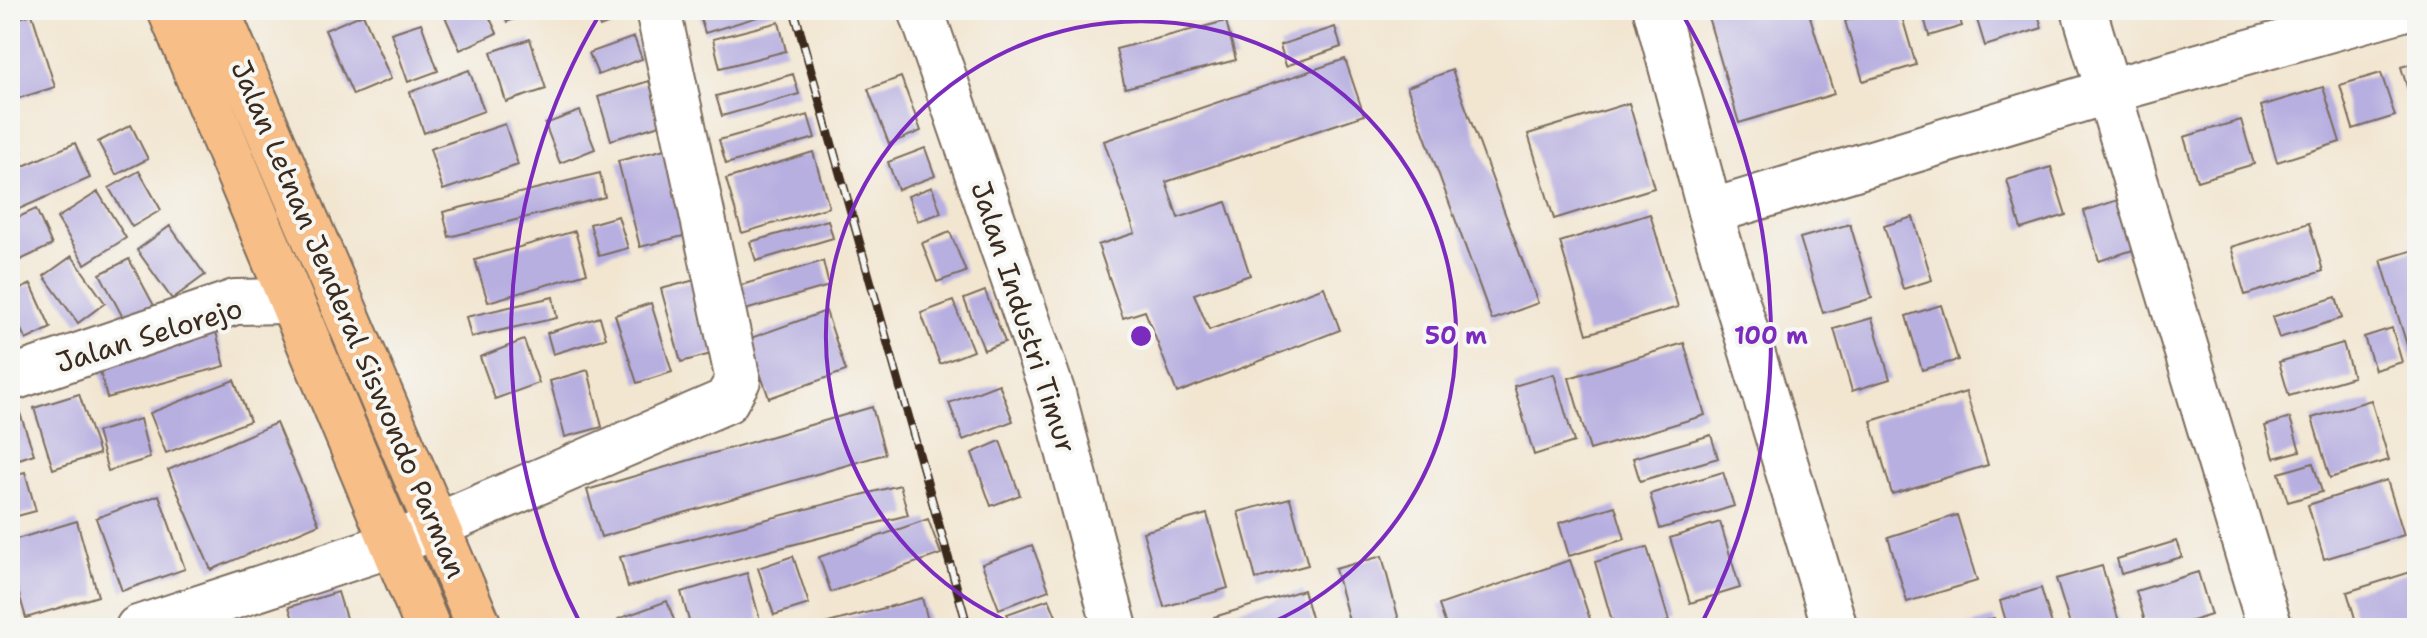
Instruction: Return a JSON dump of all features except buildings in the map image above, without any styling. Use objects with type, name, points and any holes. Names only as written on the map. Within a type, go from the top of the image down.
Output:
[{"type":"main road","name":"Jalan Letnan Jenderal Siswondo Parman","points":[[170,10],[428,628]]},
{"type":"main road","name":"Jalan Letnan Jenderal Siswondo Parman","points":[[217,10],[480,628]]},
{"type":"street","points":[[138,628],[394,544],[726,401],[738,380],[658,10]]},
{"type":"street","name":"Jalan Industri Timur","points":[[921,10],[1053,394],[1115,628]]},
{"type":"street","points":[[1656,10],[1710,212],[1835,628]]},
{"type":"street","points":[[2084,10],[2106,92],[2270,628]]},
{"type":"street","points":[[1710,212],[2106,92],[2399,10]]},
{"type":"street","name":"Jalan Selorejo","points":[[10,379],[235,302],[289,301]]},
{"type":"railway","points":[[794,10],[968,628]]}]
